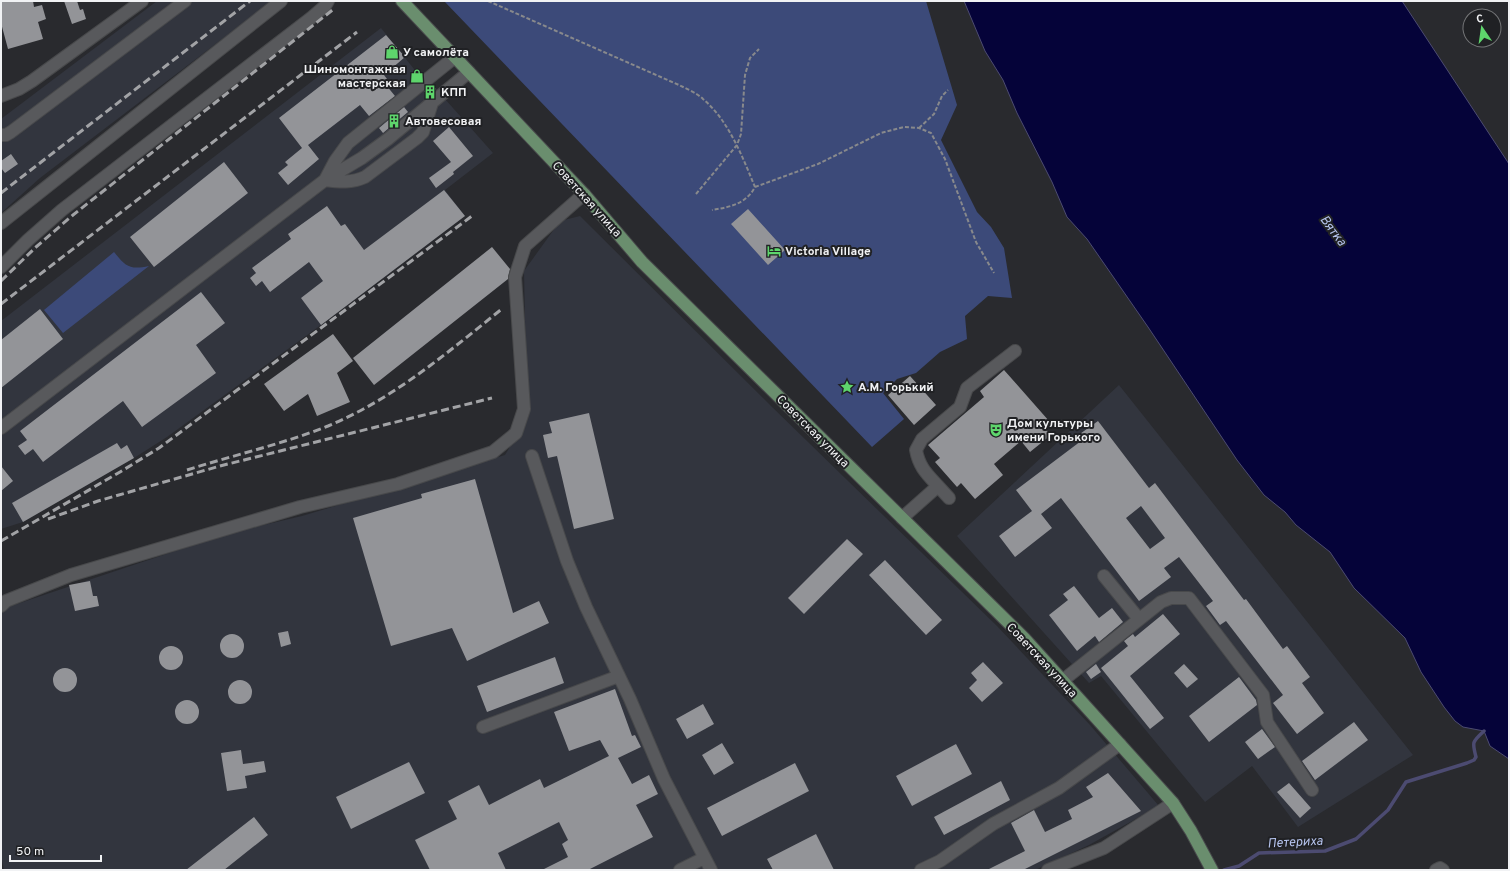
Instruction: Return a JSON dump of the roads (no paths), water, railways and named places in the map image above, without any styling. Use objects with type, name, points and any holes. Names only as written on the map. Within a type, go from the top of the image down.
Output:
[{"type":"main road","name":"Советская улица","points":[[402,1],[584,194],[656,276],[1024,638],[1173,804],[1191,831],[1212,870]]},
{"type":"street","points":[[1,96],[19,89],[32,81],[142,1]]},
{"type":"street","points":[[1,136],[11,132],[185,1]]},
{"type":"street","points":[[1,223],[281,1]]},
{"type":"street","points":[[1,267],[28,240],[62,210],[312,18],[325,6],[328,1]]},
{"type":"street","points":[[325,180],[335,161],[348,144],[455,57]]},
{"type":"street","points":[[1,428],[325,180],[377,148],[469,72]]},
{"type":"street","points":[[325,180],[350,182],[365,177],[423,132],[432,103]]},
{"type":"street","points":[[1,606],[6,601],[71,575],[300,507],[398,484],[492,452],[516,433],[524,409],[515,277],[525,246],[584,194]]},
{"type":"street","points":[[949,498],[923,469],[918,460],[916,450],[922,439],[960,407],[967,388],[1015,351]]},
{"type":"street","points":[[532,456],[567,561],[586,607],[619,676],[664,779],[711,870]]},
{"type":"street","points":[[902,518],[938,486]]},
{"type":"street","points":[[1104,576],[1139,620]]},
{"type":"street","points":[[1062,681],[1160,602],[1171,598],[1189,598],[1263,695],[1267,722],[1312,790]]},
{"type":"street","points":[[483,727],[619,676]]},
{"type":"street","points":[[922,870],[940,861],[993,824],[1058,788],[1120,744]]},
{"type":"street","points":[[1048,870],[1104,848],[1173,804]]},
{"type":"street","points":[[680,870],[704,858]]},
{"type":"street","points":[[1436,870],[1440,868],[1443,870]]},
{"type":"water","name":"Вятка","points":[[964,1],[1402,1],[1509,164],[1509,759],[1490,746],[1484,731],[1463,727],[1455,721],[1421,672],[1405,638],[1354,588],[1330,552],[1296,525],[1285,512],[1264,495],[1237,460],[1087,239],[1067,217],[1052,182],[1017,113],[1003,80],[985,51]]},
{"type":"waterway","name":"Петериха","points":[[1224,870],[1239,866],[1259,853],[1325,851],[1356,839],[1388,810],[1406,782],[1474,760],[1476,757],[1474,742],[1484,731]]},
{"type":"railway","points":[[1,193],[250,1]]},
{"type":"railway","points":[[1,281],[36,247],[73,215],[335,8]]},
{"type":"railway","points":[[1,304],[357,32]]},
{"type":"railway","points":[[1,541],[159,448],[472,216]]},
{"type":"railway","points":[[187,470],[294,438],[328,426],[352,415],[376,402],[420,373],[503,308]]},
{"type":"railway","points":[[48,519],[98,501],[220,466],[492,398]]},
{"type":"place","name":"У самолёта","points":[[392,52]]},
{"type":"place","name":"Шиномонтажная мастерская","points":[[417,76]]},
{"type":"place","name":"КПП","points":[[430,92]]},
{"type":"place","name":"Автовесовая","points":[[394,121]]},
{"type":"place","name":"Victoria Village","points":[[774,251]]},
{"type":"place","name":"А.М. Горький","points":[[847,387]]},
{"type":"place","name":"Дом культуры имени Горького","points":[[996,430]]}]
